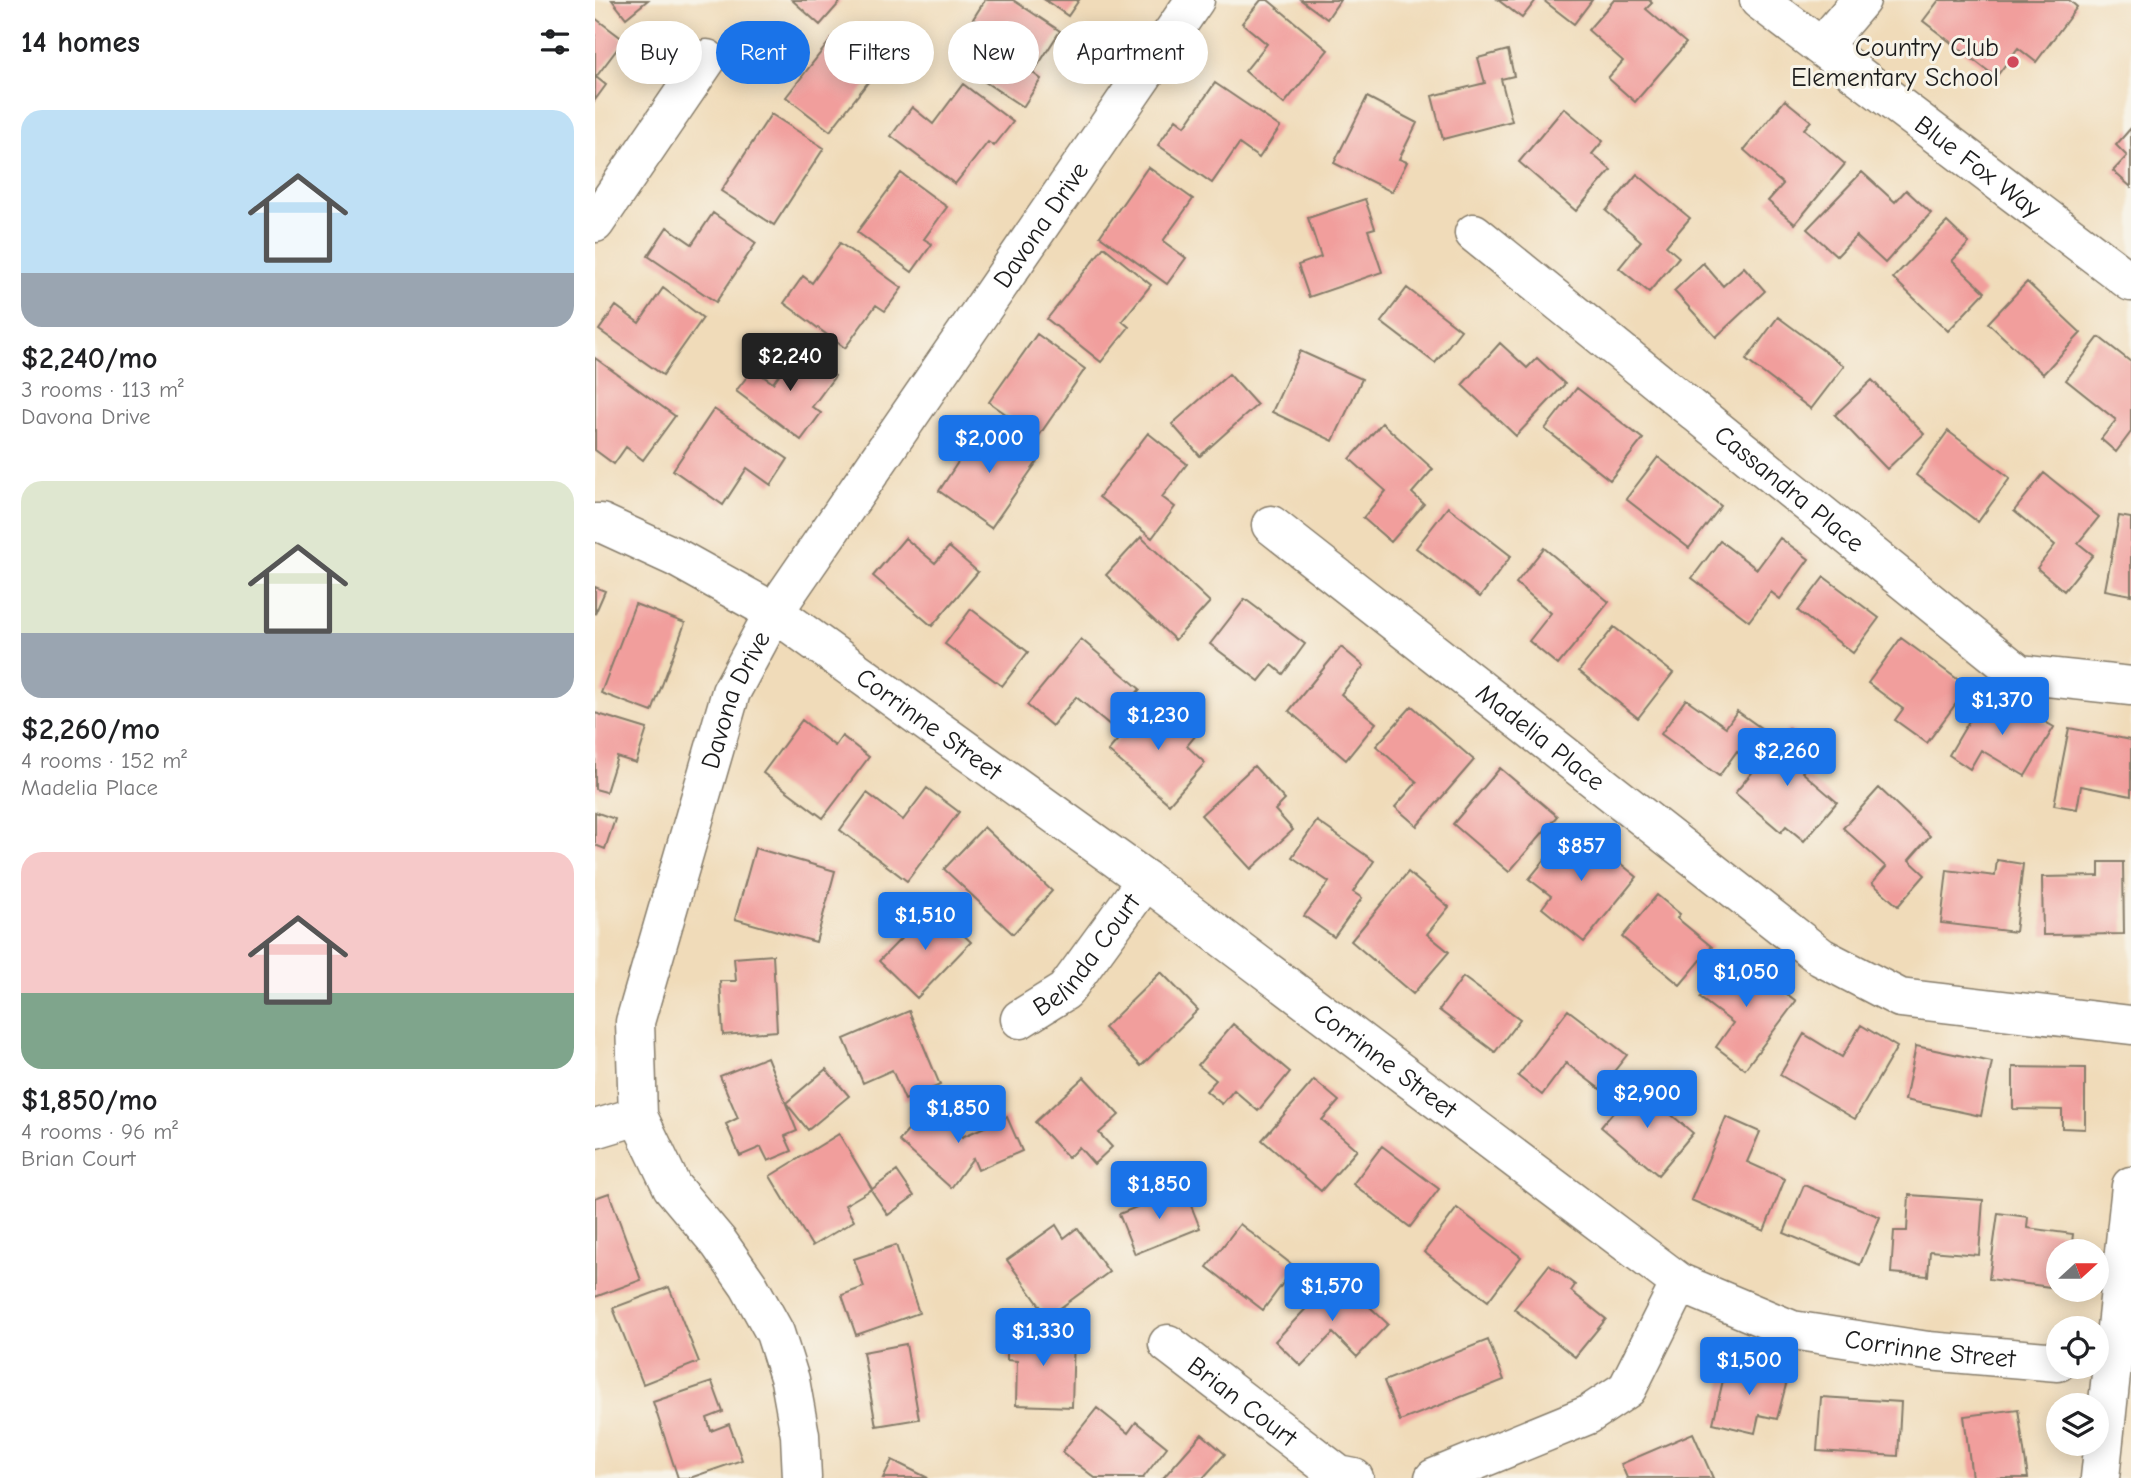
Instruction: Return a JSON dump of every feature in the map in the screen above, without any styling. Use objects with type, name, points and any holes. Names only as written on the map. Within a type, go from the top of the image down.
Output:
[{"type":"street","name":"Davona Drive","points":[[802,1478],[800,1435],[790,1380],[775,1332],[749,1286],[719,1243],[672,1187],[638,1116],[635,1022],[731,692],[774,612],[1195,0]]},
{"type":"street","name":"Blue Fox Way","points":[[1759,0],[2131,282]]},
{"type":"street","points":[[1821,47],[1861,0]]},
{"type":"street","points":[[595,223],[707,59]]},
{"type":"street","name":"Cassandra Place","points":[[1474,233],[2019,674],[2131,686]]},
{"type":"street","name":"Corrinne Street","points":[[595,523],[601,523],[675,557],[774,612],[1146,880],[1680,1283],[1792,1330],[1928,1352],[2046,1361]]},
{"type":"street","name":"Madelia Place","points":[[1271,525],[1821,957],[1900,998],[2131,1025]]},
{"type":"street","name":"Belinda Court","points":[[1020,1019],[1065,991],[1146,880]]},
{"type":"street","points":[[595,1129],[638,1116]]},
{"type":"street","points":[[2109,1332],[2131,1186]]},
{"type":"street","points":[[1434,1478],[1588,1415],[1627,1389],[1680,1283]]},
{"type":"street","name":"Brian Court","points":[[1168,1345],[1339,1475],[1354,1478]]},
{"type":"street","points":[[2100,1478],[2104,1379]]},
{"type":"building","points":[[612,0],[648,0],[626,18]]},
{"type":"building","points":[[792,0],[842,0],[820,25]]},
{"type":"building","points":[[985,0],[1013,0],[1053,26],[1053,42],[1039,64],[1039,21],[973,19]]},
{"type":"building","points":[[1045,0],[1079,0],[1068,16]]},
{"type":"building","points":[[1261,0],[1268,0],[1328,50],[1284,104],[1245,71],[1267,44],[1242,23]]},
{"type":"building","points":[[1301,0],[1340,0],[1327,19]]},
{"type":"building","points":[[1498,0],[1536,0],[1522,18]]},
{"type":"building","points":[[1543,0],[1592,0],[1574,24]]},
{"type":"building","points":[[1614,0],[1649,0],[1652,3],[1646,9],[1686,43],[1635,102],[1608,78],[1623,61],[1588,30]]},
{"type":"building","points":[[1939,0],[2069,0],[2077,7],[2036,62],[2018,48],[1996,77],[1923,21]]},
{"type":"building","points":[[595,18],[616,34],[616,51],[596,77],[606,85],[595,100]]},
{"type":"building","points":[[824,48],[824,84],[867,84],[830,131],[786,97],[796,84],[810,84],[810,66]]},
{"type":"building","points":[[1508,50],[1514,76],[1501,79],[1512,121],[1443,139],[1432,96],[1485,83],[1478,58]]},
{"type":"building","points":[[1215,83],[1280,127],[1259,158],[1239,144],[1212,183],[1158,145],[1176,119],[1185,126]]},
{"type":"building","points":[[963,84],[1013,122],[994,146],[988,142],[955,184],[891,136],[912,107],[933,124]]},
{"type":"building","points":[[988,84],[1038,84],[1023,107]]},
{"type":"building","points":[[1367,97],[1417,123],[1399,159],[1407,162],[1392,192],[1334,163]]},
{"type":"building","points":[[1785,100],[1811,121],[1804,129],[1845,164],[1795,224],[1768,201],[1783,184],[1744,150]]},
{"type":"building","points":[[1564,108],[1603,141],[1592,154],[1611,170],[1576,211],[1519,162]]},
{"type":"building","points":[[771,114],[824,148],[774,225],[721,191]]},
{"type":"building","points":[[2131,128],[2131,187],[2113,171],[2127,156],[2116,145]]},
{"type":"building","points":[[1148,167],[1193,199],[1163,241],[1186,258],[1167,284],[1100,236]]},
{"type":"building","points":[[1862,172],[1895,202],[1906,190],[1931,213],[1885,263],[1856,236],[1837,256],[1807,229]]},
{"type":"building","points":[[901,173],[947,207],[924,239],[932,244],[912,272],[857,232]]},
{"type":"building","points":[[1637,174],[1690,218],[1666,246],[1679,257],[1649,292],[1619,268],[1641,241],[1606,211]]},
{"type":"building","points":[[1365,199],[1375,228],[1368,230],[1382,272],[1309,297],[1298,265],[1321,257],[1308,218]]},
{"type":"building","points":[[713,213],[756,243],[716,302],[648,256],[667,227],[692,244]]},
{"type":"building","points":[[1947,222],[1969,243],[1952,261],[1985,292],[1948,331],[1893,278]]},
{"type":"building","points":[[840,243],[902,288],[885,311],[876,305],[845,348],[784,303],[803,276],[812,283]]},
{"type":"building","points":[[1104,247],[1151,285],[1122,321],[1129,327],[1101,362],[1047,319]]},
{"type":"building","points":[[1703,263],[1723,286],[1744,267],[1765,291],[1716,337],[1674,291]]},
{"type":"building","points":[[2027,282],[2081,333],[2043,374],[1988,323]]},
{"type":"building","points":[[663,288],[703,318],[663,375],[599,330],[616,306],[639,323]]},
{"type":"building","points":[[1407,288],[1461,330],[1435,363],[1381,322]]},
{"type":"building","points":[[1778,317],[1844,366],[1811,409],[1746,360]]},
{"type":"building","points":[[1037,334],[1085,369],[1038,437],[989,402]]},
{"type":"building","points":[[2099,337],[2131,362],[2131,432],[2116,452],[2101,439],[2116,420],[2066,380]]},
{"type":"building","points":[[1500,343],[1527,368],[1537,358],[1565,384],[1516,436],[1462,385]]},
{"type":"building","points":[[798,348],[835,376],[812,407],[821,413],[801,440],[736,391],[753,369],[773,383]]},
{"type":"building","points":[[1300,351],[1362,379],[1333,441],[1272,412]]},
{"type":"building","points":[[595,358],[675,416],[643,460],[626,447],[614,464],[595,450]]},
{"type":"building","points":[[1229,374],[1257,405],[1200,456],[1172,424]]},
{"type":"building","points":[[1872,380],[1924,434],[1887,469],[1835,415]]},
{"type":"building","points":[[1577,388],[1643,439],[1610,480],[1545,429]]},
{"type":"building","points":[[714,409],[788,459],[771,485],[747,468],[723,505],[673,470]]},
{"type":"building","points":[[985,421],[1039,459],[991,528],[939,491]]},
{"type":"building","points":[[1382,423],[1433,469],[1412,493],[1424,504],[1391,542],[1363,518],[1386,491],[1350,459]]},
{"type":"building","points":[[1948,431],[2010,478],[1978,522],[1916,475]]},
{"type":"building","points":[[1148,433],[1187,464],[1162,497],[1175,507],[1152,538],[1099,497]]},
{"type":"building","points":[[1658,457],[1721,506],[1689,548],[1626,499]]},
{"type":"building","points":[[2044,473],[2099,517],[2078,543],[2093,555],[2064,591],[2037,568],[2055,545],[2014,511]]},
{"type":"building","points":[[1448,507],[1511,556],[1480,597],[1416,548]]},
{"type":"building","points":[[2119,516],[2131,518],[2131,595],[2105,590]]},
{"type":"building","points":[[1141,537],[1210,602],[1175,640],[1106,575]]},
{"type":"building","points":[[905,538],[935,563],[949,547],[978,572],[932,626],[873,576]]},
{"type":"building","points":[[1780,538],[1809,559],[1780,599],[1771,592],[1749,621],[1692,578],[1720,541],[1757,569]]},
{"type":"building","points":[[1544,548],[1609,602],[1558,665],[1529,641],[1551,613],[1516,583]]},
{"type":"building","points":[[1824,577],[1879,618],[1853,653],[1798,611]]},
{"type":"building","points":[[595,587],[605,591],[595,614]]},
{"type":"building","points":[[1245,599],[1305,644],[1283,674],[1272,665],[1259,681],[1210,644]]},
{"type":"building","points":[[635,604],[685,623],[652,712],[601,693]]},
{"type":"building","points":[[971,609],[1028,652],[1002,686],[945,644]]},
{"type":"building","points":[[1614,627],[1673,673],[1638,718],[1579,671]]},
{"type":"building","points":[[1901,638],[1968,687],[1927,743],[1895,720],[1903,709],[1868,683]]},
{"type":"building","points":[[1081,639],[1140,689],[1110,725],[1076,697],[1052,726],[1027,705]]},
{"type":"building","points":[[1341,647],[1364,666],[1341,694],[1376,723],[1346,760],[1289,711]]},
{"type":"building","points":[[1983,697],[2019,718],[2024,710],[2054,727],[2025,776],[1981,750],[1970,769],[1949,755]]},
{"type":"building","points":[[1153,699],[1195,736],[1187,746],[1205,763],[1169,804],[1108,751]]},
{"type":"building","points":[[1686,699],[1726,727],[1737,711],[1768,733],[1749,760],[1737,751],[1719,776],[1661,734]]},
{"type":"building","points":[[1412,706],[1474,760],[1417,826],[1395,807],[1417,782],[1376,746]]},
{"type":"building","points":[[595,713],[647,729],[636,763],[617,757],[606,792],[595,789]]},
{"type":"building","points":[[802,720],[835,746],[842,736],[869,757],[823,818],[763,773]]},
{"type":"building","points":[[1789,728],[1819,753],[1802,772],[1837,802],[1804,841],[1786,826],[1781,832],[1735,793]]},
{"type":"building","points":[[2069,728],[2131,740],[2131,796],[2081,786],[2077,809],[2054,805]]},
{"type":"building","points":[[1254,766],[1285,800],[1275,810],[1293,830],[1251,869],[1201,815]]},
{"type":"building","points":[[1500,768],[1557,816],[1509,872],[1453,824]]},
{"type":"building","points":[[927,788],[959,812],[907,881],[840,830],[867,793],[903,820]]},
{"type":"building","points":[[1879,788],[1930,836],[1909,860],[1925,875],[1898,906],[1872,883],[1886,867],[1843,828]]},
{"type":"building","points":[[595,812],[615,819],[605,849],[595,845]]},
{"type":"building","points":[[1317,821],[1374,861],[1353,892],[1362,898],[1334,937],[1304,916],[1329,882],[1292,857]]},
{"type":"building","points":[[1573,825],[1637,877],[1584,942],[1542,908],[1551,896],[1529,879]]},
{"type":"building","points":[[984,827],[1052,891],[1013,934],[944,869]]},
{"type":"building","points":[[755,848],[835,871],[816,942],[735,919]]},
{"type":"building","points":[[1997,860],[2023,864],[2015,932],[1941,923],[1947,870],[1995,876]]},
{"type":"building","points":[[2099,862],[2123,862],[2124,934],[2043,935],[2042,877],[2099,876]]},
{"type":"building","points":[[1408,872],[1449,907],[1427,934],[1449,952],[1413,994],[1351,941]]},
{"type":"building","points":[[1657,895],[1680,914],[1677,918],[1712,947],[1680,985],[1622,937]]},
{"type":"building","points":[[933,906],[971,942],[917,998],[879,961]]},
{"type":"building","points":[[1734,954],[1796,1001],[1745,1069],[1716,1047],[1733,1023],[1700,998]]},
{"type":"building","points":[[773,955],[777,1031],[723,1035],[720,981],[736,981],[734,958]]},
{"type":"building","points":[[1161,972],[1198,1010],[1141,1066],[1104,1028]]},
{"type":"building","points":[[1463,977],[1520,1019],[1495,1052],[1439,1010]]},
{"type":"building","points":[[1568,1010],[1627,1055],[1600,1089],[1566,1063],[1542,1095],[1518,1076]]},
{"type":"building","points":[[909,1011],[940,1085],[905,1100],[892,1070],[863,1083],[844,1039]]},
{"type":"building","points":[[1233,1024],[1290,1072],[1258,1111],[1234,1090],[1222,1104],[1206,1091],[1216,1080],[1198,1065]]},
{"type":"building","points":[[1861,1025],[1897,1047],[1855,1119],[1780,1075],[1804,1034],[1842,1057]]},
{"type":"building","points":[[1916,1046],[1992,1062],[1981,1116],[1905,1100]]},
{"type":"building","points":[[767,1057],[797,1131],[785,1136],[792,1151],[768,1161],[761,1147],[740,1156],[726,1124],[738,1118],[720,1076]]},
{"type":"building","points":[[2013,1067],[2085,1068],[2085,1129],[2062,1128],[2062,1110],[2013,1109]]},
{"type":"building","points":[[826,1069],[849,1096],[808,1130],[786,1103]]},
{"type":"building","points":[[1084,1077],[1119,1115],[1099,1133],[1112,1147],[1094,1164],[1079,1147],[1068,1158],[1035,1122]]},
{"type":"building","points":[[1314,1080],[1339,1101],[1322,1120],[1357,1150],[1321,1191],[1262,1140]]},
{"type":"building","points":[[1636,1085],[1693,1133],[1658,1175],[1601,1127]]},
{"type":"building","points":[[934,1101],[962,1137],[1007,1117],[1022,1151],[978,1170],[973,1158],[951,1188],[899,1141]]},
{"type":"building","points":[[1726,1117],[1760,1132],[1747,1162],[1785,1179],[1764,1231],[1691,1200]]},
{"type":"building","points":[[839,1134],[872,1189],[845,1205],[854,1221],[812,1246],[770,1176]]},
{"type":"building","points":[[1382,1146],[1439,1189],[1410,1227],[1353,1184]]},
{"type":"building","points":[[897,1171],[914,1196],[888,1215],[871,1190]]},
{"type":"building","points":[[1804,1185],[1880,1217],[1860,1265],[1784,1233]]},
{"type":"building","points":[[1184,1188],[1200,1228],[1135,1254],[1119,1214]]},
{"type":"building","points":[[609,1193],[641,1280],[595,1297],[595,1198]]},
{"type":"building","points":[[1909,1195],[1983,1200],[1979,1255],[1930,1251],[1928,1276],[1891,1273],[1894,1231],[1907,1231]]},
{"type":"building","points":[[1457,1208],[1521,1257],[1488,1301],[1424,1252]]},
{"type":"building","points":[[1998,1213],[2028,1217],[2027,1228],[2073,1234],[2072,1239],[2046,1239],[2046,1286],[1989,1279]]},
{"type":"building","points":[[1240,1224],[1295,1267],[1263,1310],[1207,1267]]},
{"type":"building","points":[[1056,1225],[1064,1238],[1077,1228],[1109,1272],[1048,1317],[1007,1260]]},
{"type":"building","points":[[896,1245],[919,1313],[856,1335],[842,1295],[864,1287],[854,1259]]},
{"type":"building","points":[[1549,1265],[1575,1285],[1571,1291],[1606,1319],[1575,1357],[1514,1309]]},
{"type":"building","points":[[1337,1276],[1388,1324],[1357,1357],[1333,1333],[1301,1366],[1275,1341]]},
{"type":"building","points":[[669,1287],[699,1362],[643,1384],[613,1308]]},
{"type":"building","points":[[1007,1332],[1074,1333],[1072,1407],[1016,1405],[1017,1361],[1007,1360]]},
{"type":"building","points":[[1488,1340],[1504,1380],[1400,1421],[1384,1381]]},
{"type":"building","points":[[906,1344],[919,1419],[876,1426],[863,1352]]},
{"type":"building","points":[[1727,1363],[1788,1377],[1777,1419],[1759,1415],[1755,1433],[1713,1423]]},
{"type":"building","points":[[712,1382],[723,1412],[707,1418],[711,1431],[729,1424],[742,1460],[690,1478],[678,1478],[653,1402]]},
{"type":"building","points":[[1821,1397],[1901,1402],[1898,1456],[1817,1451]]},
{"type":"building","points":[[1097,1408],[1128,1433],[1136,1422],[1167,1447],[1143,1478],[1095,1478],[1062,1452]]},
{"type":"building","points":[[2018,1409],[2028,1478],[1972,1478],[1964,1416]]},
{"type":"building","points":[[1693,1433],[1713,1478],[1627,1478],[1621,1464]]},
{"type":"building","points":[[1202,1434],[1225,1454],[1203,1478],[1163,1478]]},
{"type":"building","points":[[892,1460],[928,1478],[883,1478]]},
{"type":"place","name":"Country Club Elementary School","points":[[2013,62]]}]
